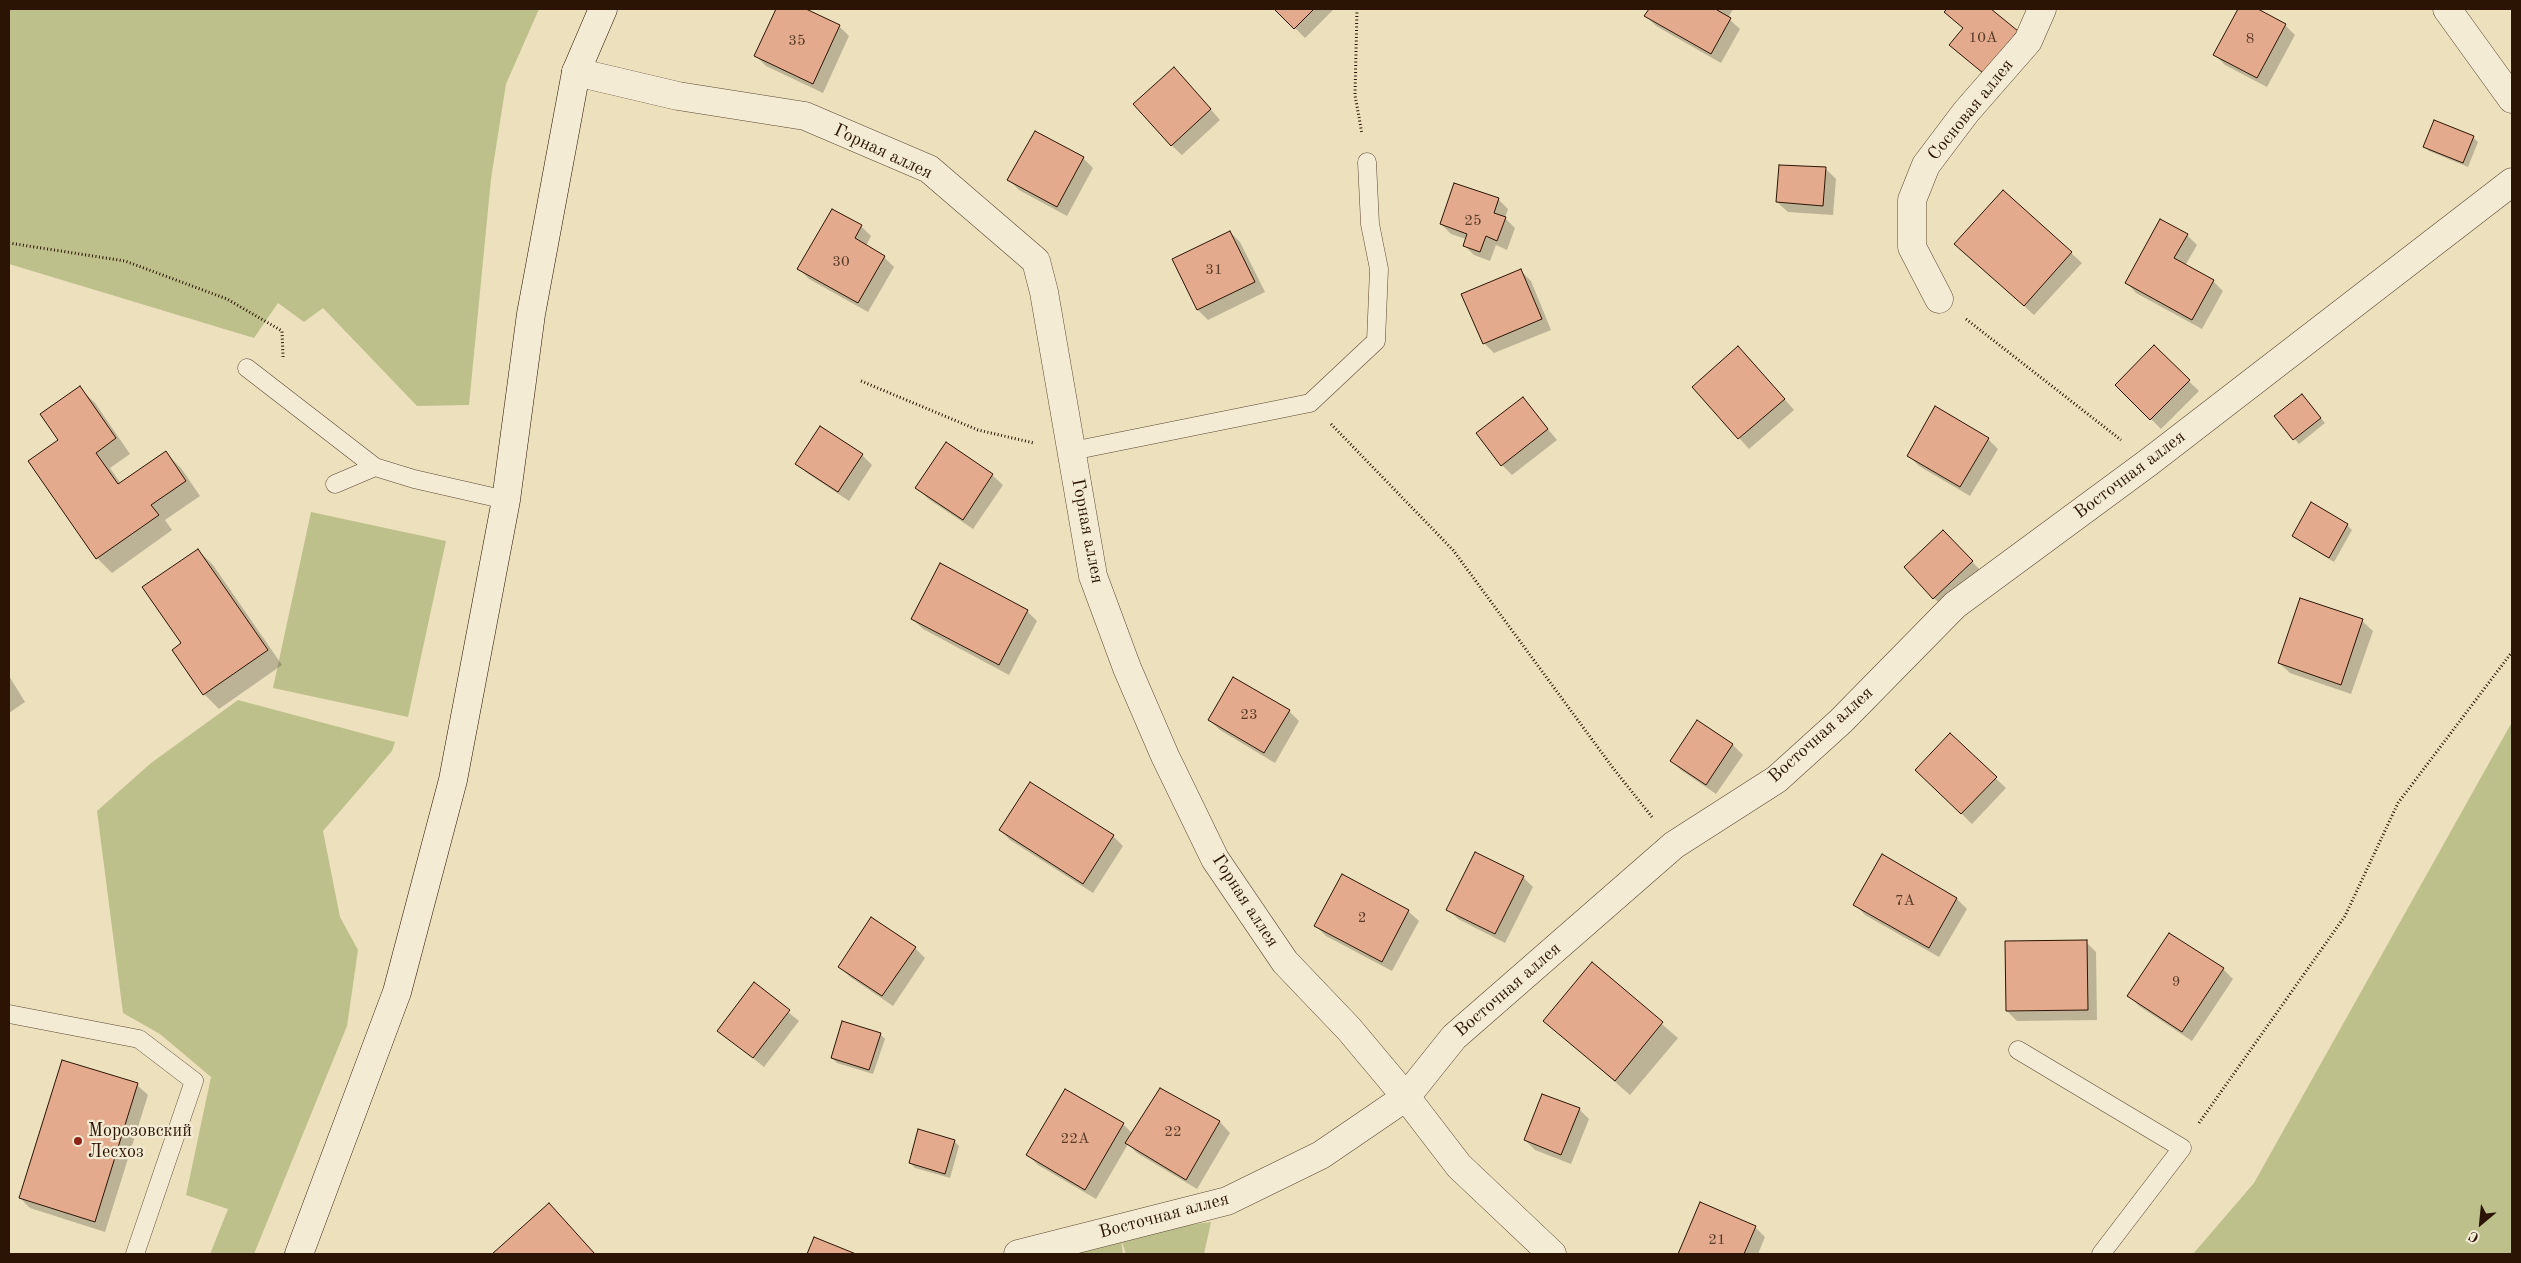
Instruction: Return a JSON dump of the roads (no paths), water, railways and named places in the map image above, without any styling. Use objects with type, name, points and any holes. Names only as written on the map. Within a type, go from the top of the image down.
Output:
[{"type":"street","points":[[299,1254],[397,992],[426,889],[453,780],[506,500],[531,314],[576,72],[603,9]]},
{"type":"street","name":"Сосновая аллея","points":[[1939,299],[1912,247],[1912,200],[1926,165],[1966,112],[2028,41],[2042,9]]},
{"type":"street","points":[[2447,9],[2512,99]]},
{"type":"street","name":"Горная аллея","points":[[576,72],[678,96],[805,116],[929,169],[1036,261],[1044,292],[1093,576],[1126,668],[1165,756],[1215,858],[1285,962],[1349,1029],[1406,1097],[1459,1166],[1552,1254]]},
{"type":"street","name":"Восточная аллея","points":[[1018,1254],[1227,1201],[1321,1155],[1406,1097],[1454,1037],[1674,846],[1777,778],[1841,721],[1955,605],[2149,462],[2512,182]]},
{"type":"lane","points":[[1072,451],[1310,403],[1376,341],[1379,269],[1370,224],[1367,162]]},
{"type":"lane","points":[[247,368],[376,467],[414,479],[506,500]]},
{"type":"lane","points":[[334,484],[376,467]]},
{"type":"lane","points":[[9,1014],[139,1039],[194,1081],[135,1254]]},
{"type":"lane","points":[[2018,1050],[2182,1148],[2101,1254]]},
{"type":"place","name":"Морозовский Лесхоз","points":[[78,1141]]}]
